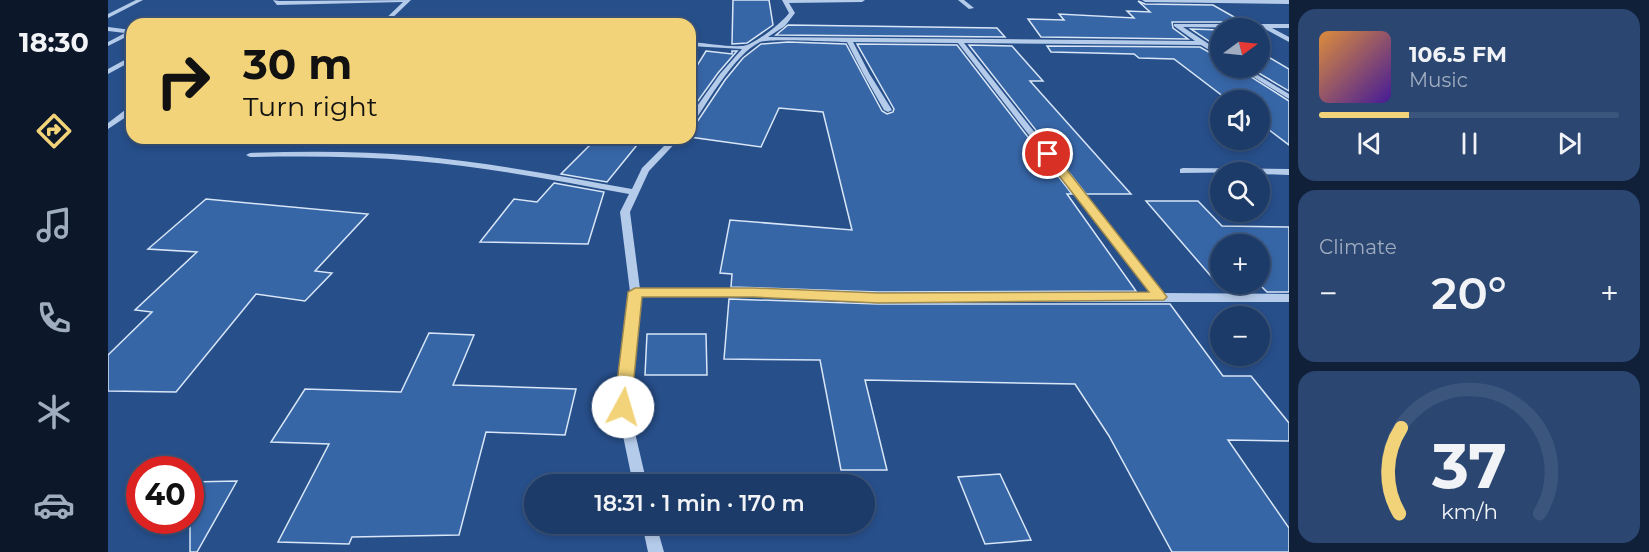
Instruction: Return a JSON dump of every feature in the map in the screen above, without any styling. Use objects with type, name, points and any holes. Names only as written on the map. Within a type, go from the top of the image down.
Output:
[{"type":"street","points":[[108,16],[140,0]]},
{"type":"street","points":[[276,0],[277,3],[408,0],[389,18]]},
{"type":"street","points":[[696,114],[732,63],[760,39],[786,25],[792,13],[785,1],[862,0]]},
{"type":"street","points":[[962,0],[971,8]]},
{"type":"street","points":[[1145,0],[1289,2]]},
{"type":"street","points":[[1210,25],[1176,25],[1210,48]]},
{"type":"street","points":[[1270,26],[1289,26]]},
{"type":"street","points":[[108,29],[126,31]]},
{"type":"street","points":[[1270,29],[1289,40]]},
{"type":"street","points":[[108,44],[126,35]]},
{"type":"street","points":[[760,39],[1202,43]]},
{"type":"street","points":[[849,39],[888,110]]},
{"type":"street","points":[[959,40],[1160,297]]},
{"type":"street","points":[[696,44],[748,48]]},
{"type":"street","points":[[108,72],[126,62]]},
{"type":"street","points":[[1258,78],[1289,97]]},
{"type":"street","points":[[108,127],[126,114]]},
{"type":"street","points":[[638,474],[623,407],[635,292],[625,212],[645,171],[670,144]]},
{"type":"street","points":[[250,155],[317,153],[389,156],[513,170],[635,192]]},
{"type":"street","points":[[1183,171],[1289,172]]},
{"type":"street","points":[[635,292],[754,293],[878,298],[1289,298]]},
{"type":"street","points":[[652,534],[656,552]]},
{"type":"building","points":[[733,0],[769,0],[773,25],[747,43],[732,44]]},
{"type":"building","points":[[1138,1],[1145,4],[1213,5],[1236,18],[1210,18],[1210,22],[1172,22],[1173,28],[1188,39],[1041,37],[1028,19],[1064,20],[1059,14],[1134,18],[1127,11],[1150,12]]},
{"type":"building","points":[[788,25],[997,28],[1005,37],[776,35]]},
{"type":"building","points":[[1191,29],[1210,30],[1210,42]]},
{"type":"building","points":[[788,42],[846,44],[882,111],[887,114],[893,112],[894,109],[857,44],[957,45],[1072,194],[1067,194],[1136,291],[878,292],[731,287],[732,274],[720,273],[730,220],[852,230],[823,112],[779,108],[761,147],[696,138],[696,124],[725,80],[743,58],[761,44]]},
{"type":"building","points":[[969,45],[1012,46],[1043,81],[1030,81],[1131,194],[1086,194]]},
{"type":"building","points":[[1047,46],[1200,47],[1210,53],[1210,78],[1253,78],[1289,101],[1289,145],[1270,131],[1270,90],[1215,90],[1174,59],[1139,58],[1134,54],[1051,52]]},
{"type":"building","points":[[706,51],[732,54],[732,51],[737,51],[696,104],[696,67]]},
{"type":"building","points":[[1270,58],[1289,69],[1289,91],[1267,78],[1270,78]]},
{"type":"building","points":[[591,144],[637,145],[607,182],[561,174]]},
{"type":"building","points":[[554,183],[604,192],[588,244],[480,242],[514,199],[537,202]]},
{"type":"building","points":[[206,199],[368,214],[315,271],[332,273],[305,301],[256,294],[176,392],[108,391],[108,355],[152,312],[135,310],[197,252],[148,249]]},
{"type":"building","points":[[1146,201],[1198,201],[1210,214],[1210,222],[1218,222],[1222,226],[1289,227],[1289,292],[1270,292],[1270,234],[1210,234],[1210,275]]},
{"type":"building","points":[[729,299],[878,304],[1170,304],[1210,358],[1210,366],[1216,366],[1223,376],[1251,376],[1289,423],[1289,441],[1228,440],[1289,528],[1289,552],[1172,552],[1109,436],[1075,384],[865,380],[887,470],[841,470],[820,360],[724,359]]},
{"type":"building","points":[[429,333],[474,335],[453,385],[576,389],[565,435],[486,432],[459,535],[352,537],[349,544],[278,542],[329,444],[271,442],[305,389],[401,392]]},
{"type":"building","points":[[647,334],[706,334],[707,375],[645,375]]},
{"type":"building","points":[[1000,474],[1031,540],[985,544],[958,477]]},
{"type":"building","points":[[237,481],[197,552],[190,552],[190,534],[204,534],[204,482]]},
{"type":"route","points":[[623,407],[635,292],[754,293],[878,298],[1160,297],[1048,154]]}]
